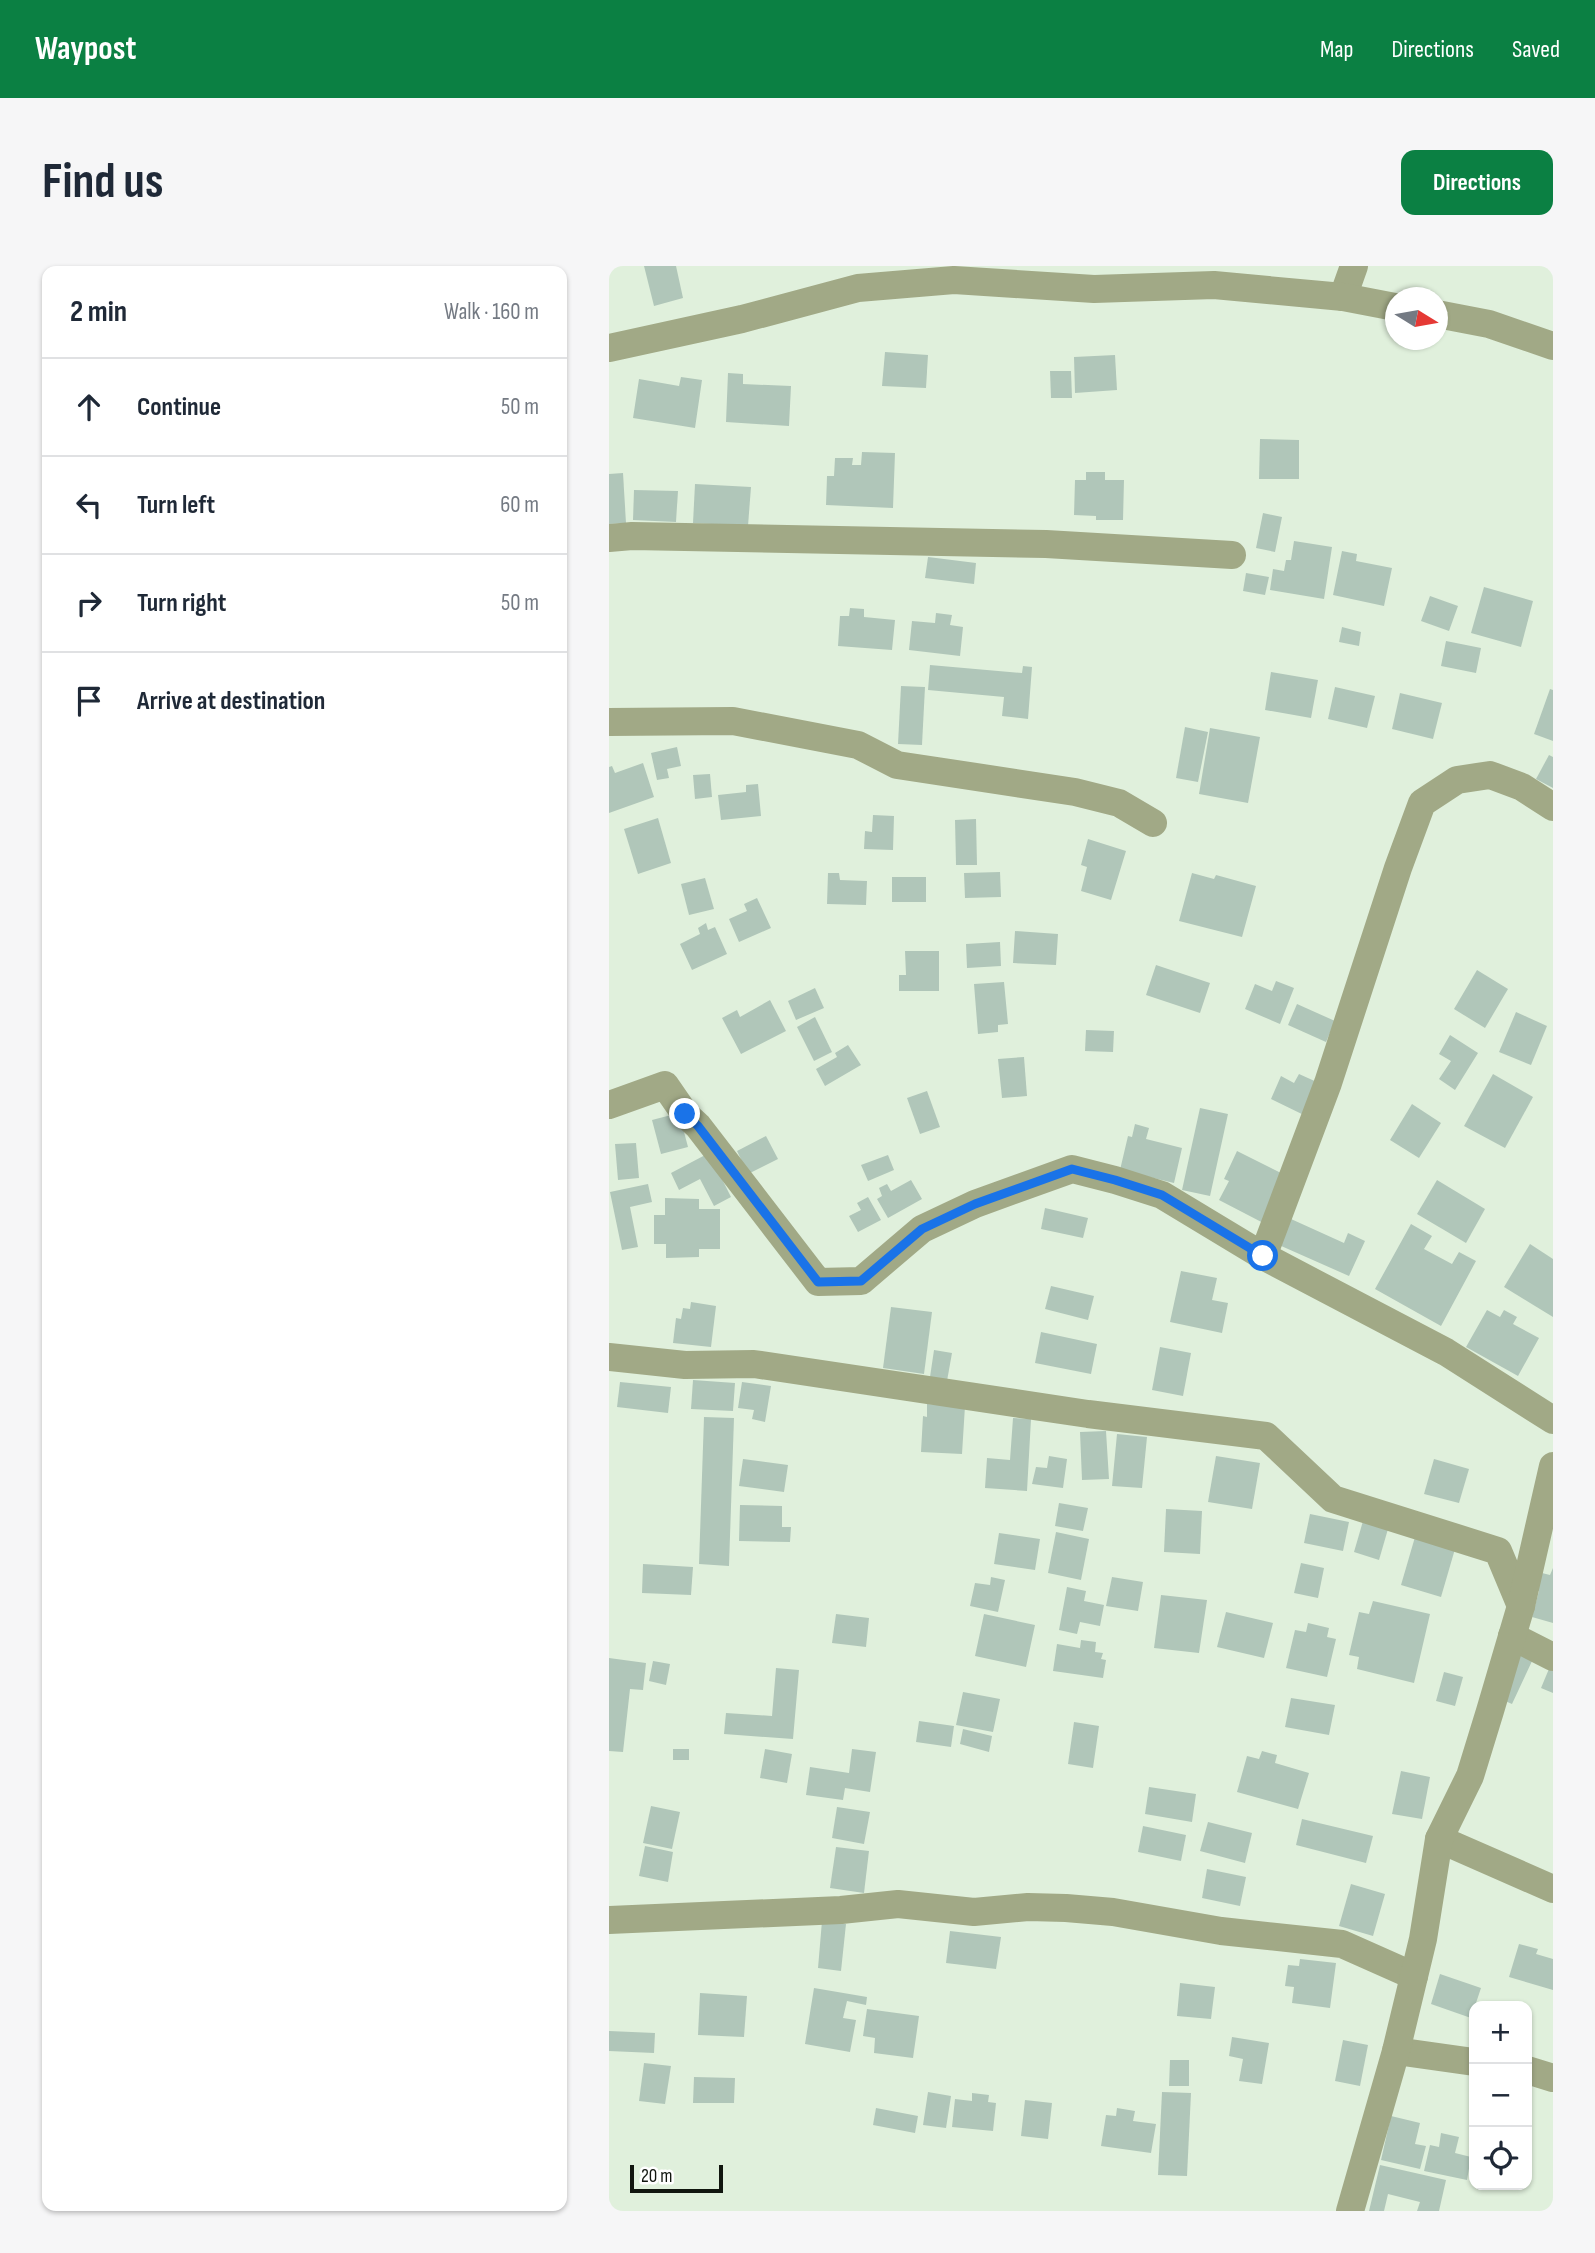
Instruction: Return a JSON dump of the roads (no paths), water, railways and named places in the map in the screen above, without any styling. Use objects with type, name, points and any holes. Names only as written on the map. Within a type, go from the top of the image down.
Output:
[{"type":"street","points":[[1343,298],[1354,266]]},
{"type":"street","points":[[609,348],[858,288],[954,280],[1094,289],[1147,276],[1385,305]]},
{"type":"street","points":[[1448,316],[1489,324],[1553,346]]},
{"type":"street","points":[[609,538],[632,536],[1046,544],[1232,555]]},
{"type":"street","points":[[609,722],[733,721],[857,745],[897,765],[1075,792],[1119,803],[1153,823]]},
{"type":"street","points":[[1263,1256],[1328,1083],[1422,803],[1457,780],[1490,775],[1522,788],[1553,807]]},
{"type":"street","points":[[609,1105],[665,1085],[818,1282],[861,1281],[922,1229],[975,1204],[1072,1169],[1162,1195],[1263,1256],[1446,1352],[1553,1420]]},
{"type":"street","points":[[609,1357],[685,1365],[754,1363],[1074,1412],[1266,1436],[1333,1499],[1498,1551],[1521,1606]]},
{"type":"street","points":[[1350,2211],[1397,2051],[1423,1939],[1439,1839],[1470,1776],[1521,1606],[1551,1483]]},
{"type":"street","points":[[1512,1636],[1553,1657]]},
{"type":"street","points":[[1439,1839],[1553,1889]]},
{"type":"street","points":[[609,1920],[841,1910],[898,1904],[974,1912],[1028,1907],[1066,1908],[1112,1912],[1221,1931],[1342,1944],[1414,1976]]},
{"type":"street","points":[[1397,2051],[1469,2061]]},
{"type":"street","points":[[1532,2072],[1553,2078]]}]
